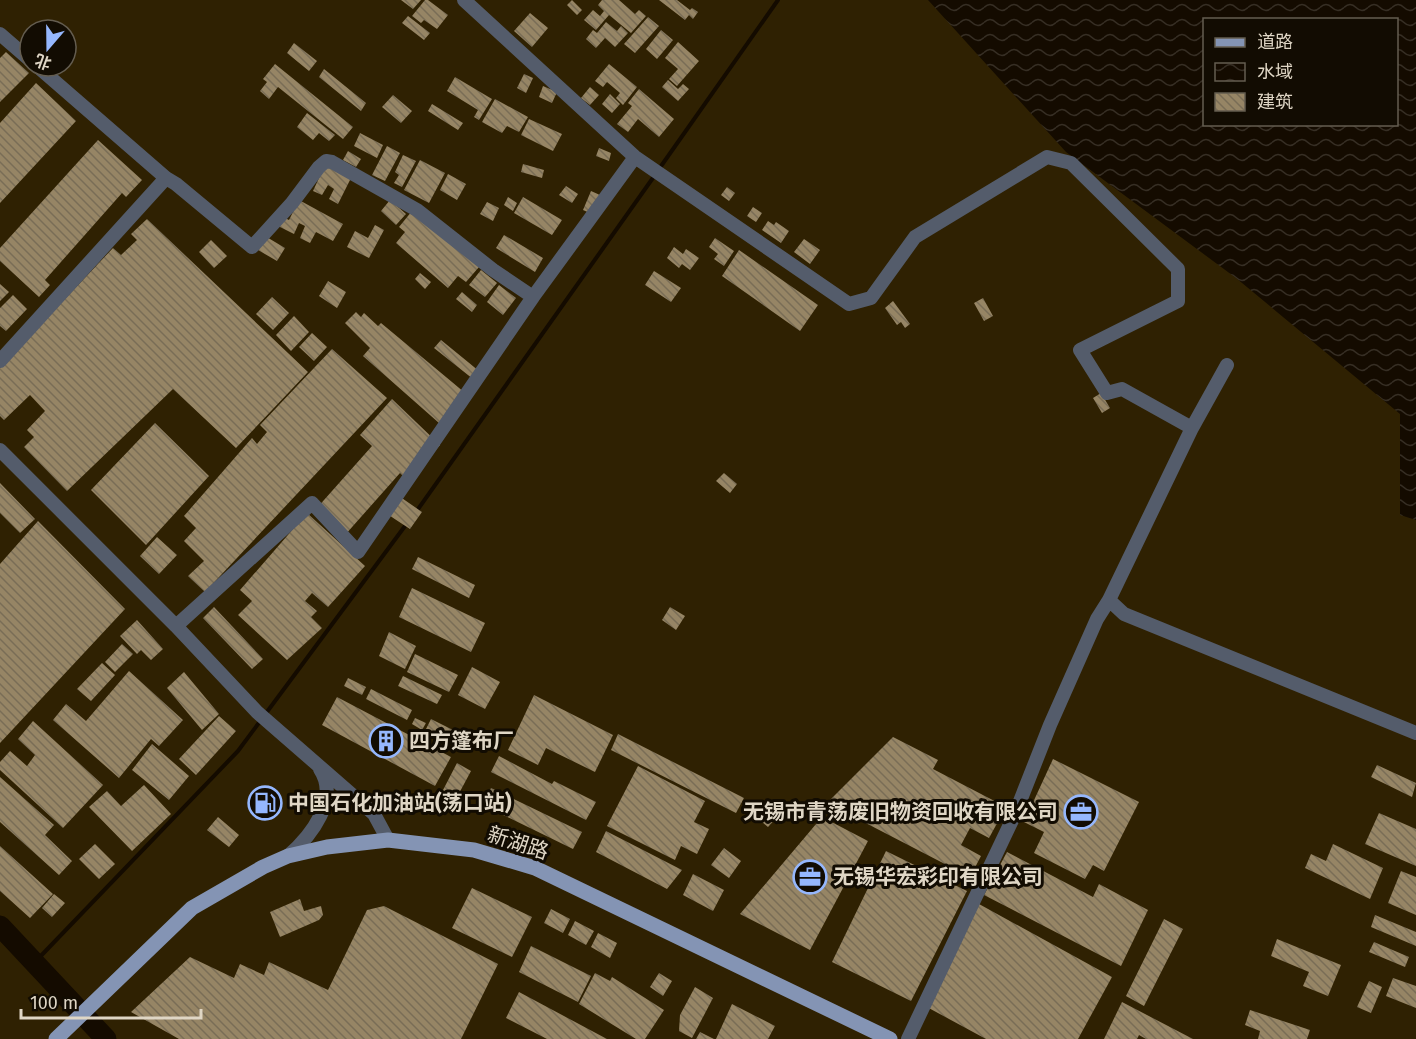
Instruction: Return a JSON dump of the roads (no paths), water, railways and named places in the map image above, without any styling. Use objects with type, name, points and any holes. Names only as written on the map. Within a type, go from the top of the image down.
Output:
[{"type":"main road","name":"新湖路","points":[[56,1039],[192,908],[263,867],[288,856],[327,847],[388,840],[474,850],[535,868],[890,1039]]},
{"type":"street","points":[[464,0],[638,160],[849,304],[871,298],[915,237],[1047,157],[1071,163],[1178,269],[1178,301],[1080,350],[1107,393],[1122,389],[1192,429]]},
{"type":"street","points":[[0,34],[18,50]]},
{"type":"street","points":[[51,78],[166,178],[252,247],[292,203],[319,167],[326,161],[332,162],[417,210],[493,270],[533,297]]},
{"type":"street","points":[[176,626],[312,503],[358,552],[533,297],[638,160]]},
{"type":"street","points":[[0,361],[166,178]]},
{"type":"street","points":[[908,1039],[1015,814],[1050,725],[1096,619],[1109,600],[1192,429],[1227,365]]},
{"type":"street","points":[[0,450],[176,626],[257,712],[374,814],[388,840]]},
{"type":"street","points":[[1109,600],[1124,614],[1416,733]]},
{"type":"street","points":[[288,856],[304,842],[322,813],[327,786],[324,774],[315,762]]},
{"type":"water","points":[[928,0],[1416,0],[1416,520],[1400,515],[1400,414],[1236,278],[1066,152]]},
{"type":"waterway","points":[[659,169],[778,0]]},
{"type":"waterway","points":[[416,512],[655,175]]},
{"type":"waterway","points":[[35,962],[238,751],[408,522]]},
{"type":"waterway","points":[[0,926],[106,1039]]},
{"type":"place","name":"四方篷布厂","points":[[386,741]]},
{"type":"place","name":"中国石化加油站(荡口站)","points":[[265,803]]},
{"type":"place","name":"无锡市青荡废旧物资回收有限公司","points":[[1081,812]]},
{"type":"place","name":"无锡华宏彩印有限公司","points":[[810,877]]}]
